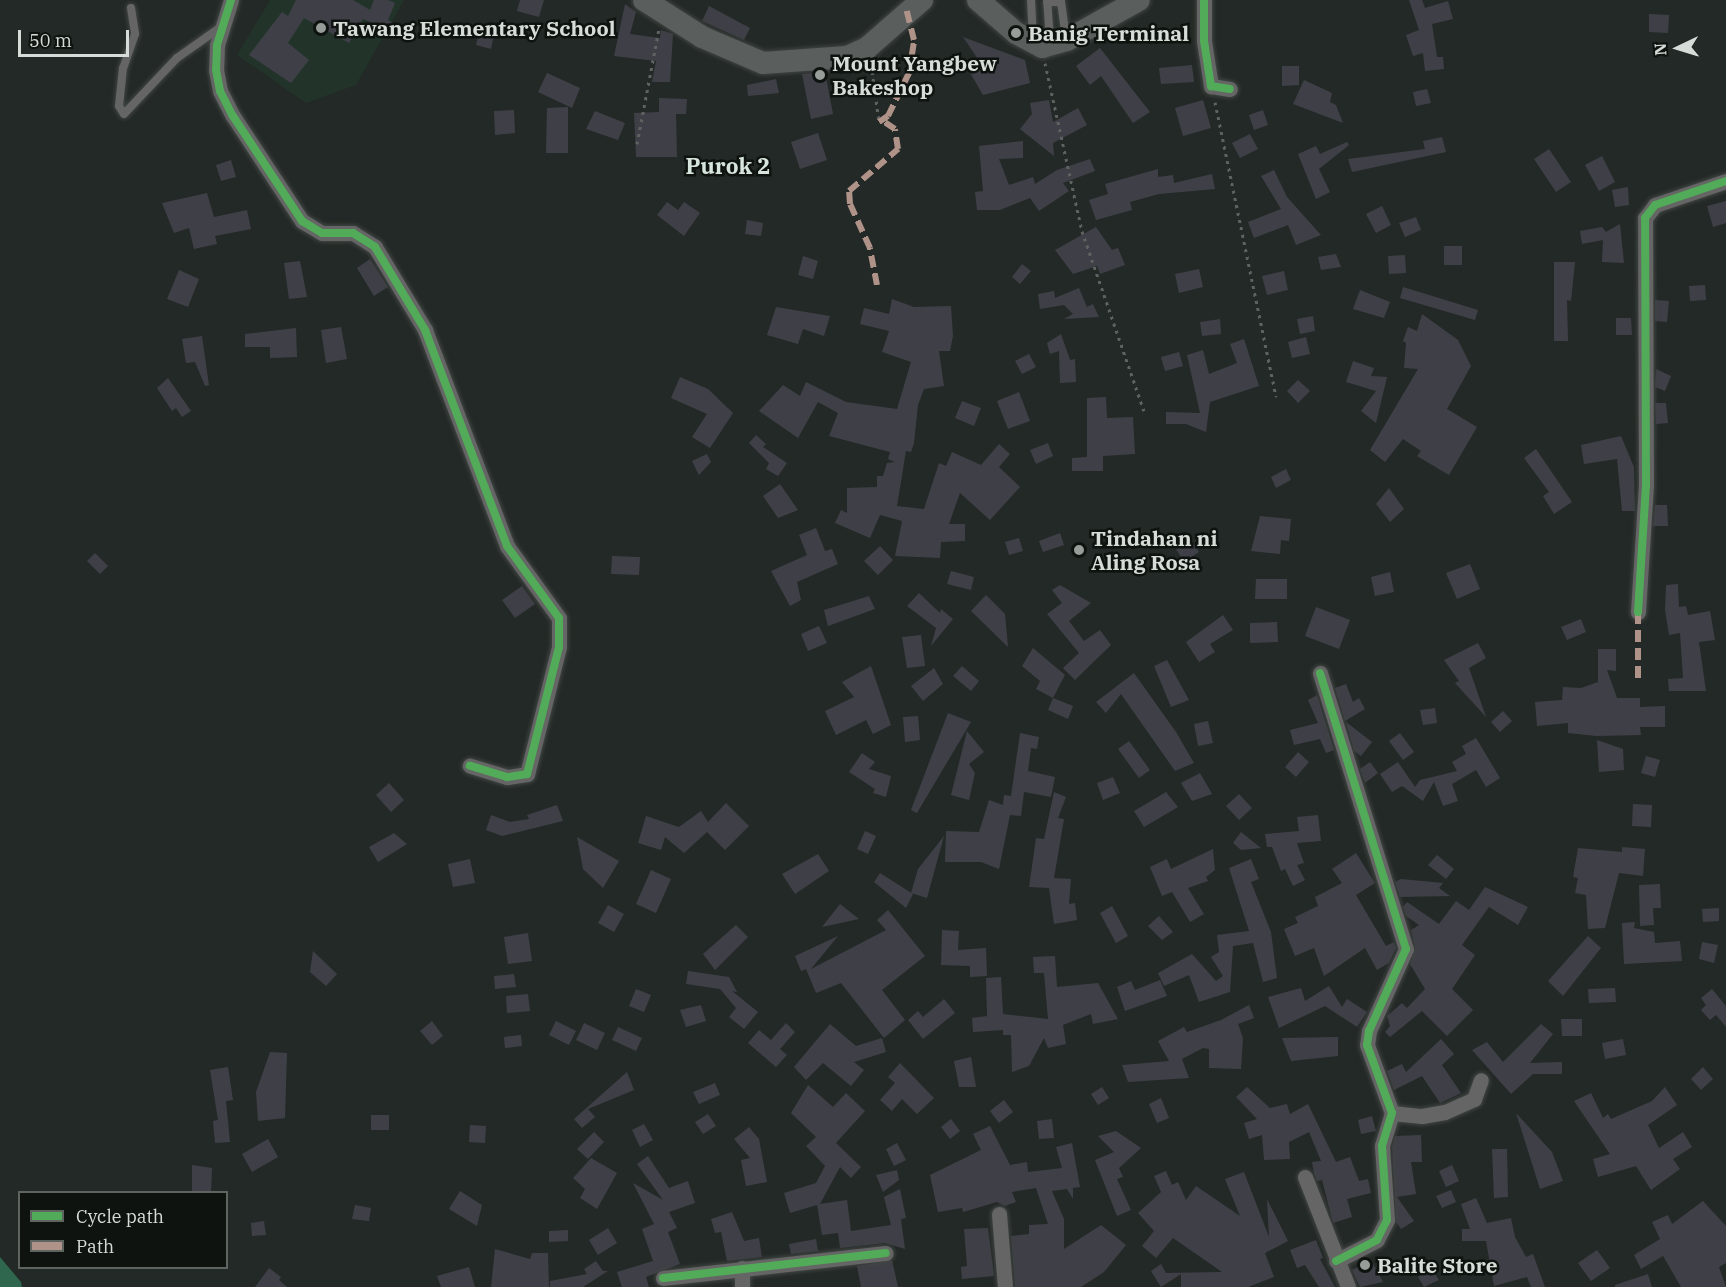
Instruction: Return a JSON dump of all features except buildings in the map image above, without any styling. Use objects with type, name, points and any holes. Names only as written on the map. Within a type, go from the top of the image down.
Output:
[{"type":"main road","points":[[644,0],[662,16],[763,63],[847,57],[867,48],[922,0]]},
{"type":"main road","points":[[978,0],[1048,43],[1139,0]]},
{"type":"street","points":[[231,0],[222,26],[216,70],[219,91],[302,221],[322,233],[353,232],[375,247],[425,330],[507,546],[559,618],[559,647],[527,774],[507,777],[470,766]]},
{"type":"street","points":[[1204,0],[1204,41],[1211,86],[1230,89]]},
{"type":"street","points":[[1638,612],[1646,486],[1645,218],[1655,205],[1726,181]]},
{"type":"street","points":[[1320,674],[1404,939],[1405,958],[1369,1031],[1367,1045],[1392,1113],[1382,1146],[1384,1231],[1377,1240],[1336,1261]]},
{"type":"street","points":[[1392,1113],[1422,1116],[1445,1112],[1474,1099],[1481,1080]]},
{"type":"street","points":[[1305,1177],[1348,1287]]},
{"type":"street","points":[[999,1214],[1005,1287]]},
{"type":"street","points":[[663,1278],[886,1253]]},
{"type":"street","points":[[741,1287],[742,1268]]},
{"type":"lane","points":[[1031,0],[1048,43]]},
{"type":"lane","points":[[1047,2],[1061,2],[1048,43],[1047,2]]},
{"type":"lane","points":[[131,8],[135,34],[123,68],[119,106],[124,114],[177,58],[222,26]]},
{"type":"path","points":[[637,144],[662,16]]},
{"type":"path","points":[[1048,43],[1079,222],[1144,411]]},
{"type":"path","points":[[867,48],[879,122]]},
{"type":"path","points":[[1211,86],[1276,397]]},
{"type":"shaded area","name":"Tawang Elementary School","points":[[270,0],[404,0],[356,85],[306,103],[237,55]]},
{"type":"green space","points":[[0,1257],[21,1282],[22,1287],[0,1287]]},
{"type":"marked path","points":[[879,122],[888,116],[909,73],[914,40],[907,11]]},
{"type":"marked path","points":[[877,285],[870,248],[850,204],[849,191],[898,149],[895,129],[883,121]]},
{"type":"marked path","points":[[1638,612],[1638,679]]},
{"type":"cycle path","points":[[231,0],[217,45],[216,70],[220,91],[233,116],[302,221],[322,233],[353,233],[375,247],[425,330],[507,546],[559,618],[559,647],[527,774],[507,777],[470,766]]},
{"type":"cycle path","points":[[1204,0],[1204,41],[1211,86],[1230,89]]},
{"type":"cycle path","points":[[1638,612],[1646,486],[1645,218],[1655,205],[1726,181]]},
{"type":"cycle path","points":[[1320,673],[1406,949],[1369,1031],[1367,1045],[1392,1113],[1382,1146],[1387,1220],[1377,1240],[1336,1261]]},
{"type":"cycle path","points":[[663,1278],[886,1253]]},
{"type":"place","name":"Tawang Elementary School","points":[[321,28]]},
{"type":"place","name":"Banig Terminal","points":[[1016,33]]},
{"type":"place","name":"Mount Yangbew Bakeshop","points":[[820,75]]},
{"type":"place","name":"Tindahan ni Aling Rosa","points":[[1079,550]]},
{"type":"place","name":"Balite Store","points":[[1365,1265]]},
{"type":"district","name":"Purok 2","points":[[728,166]]}]
